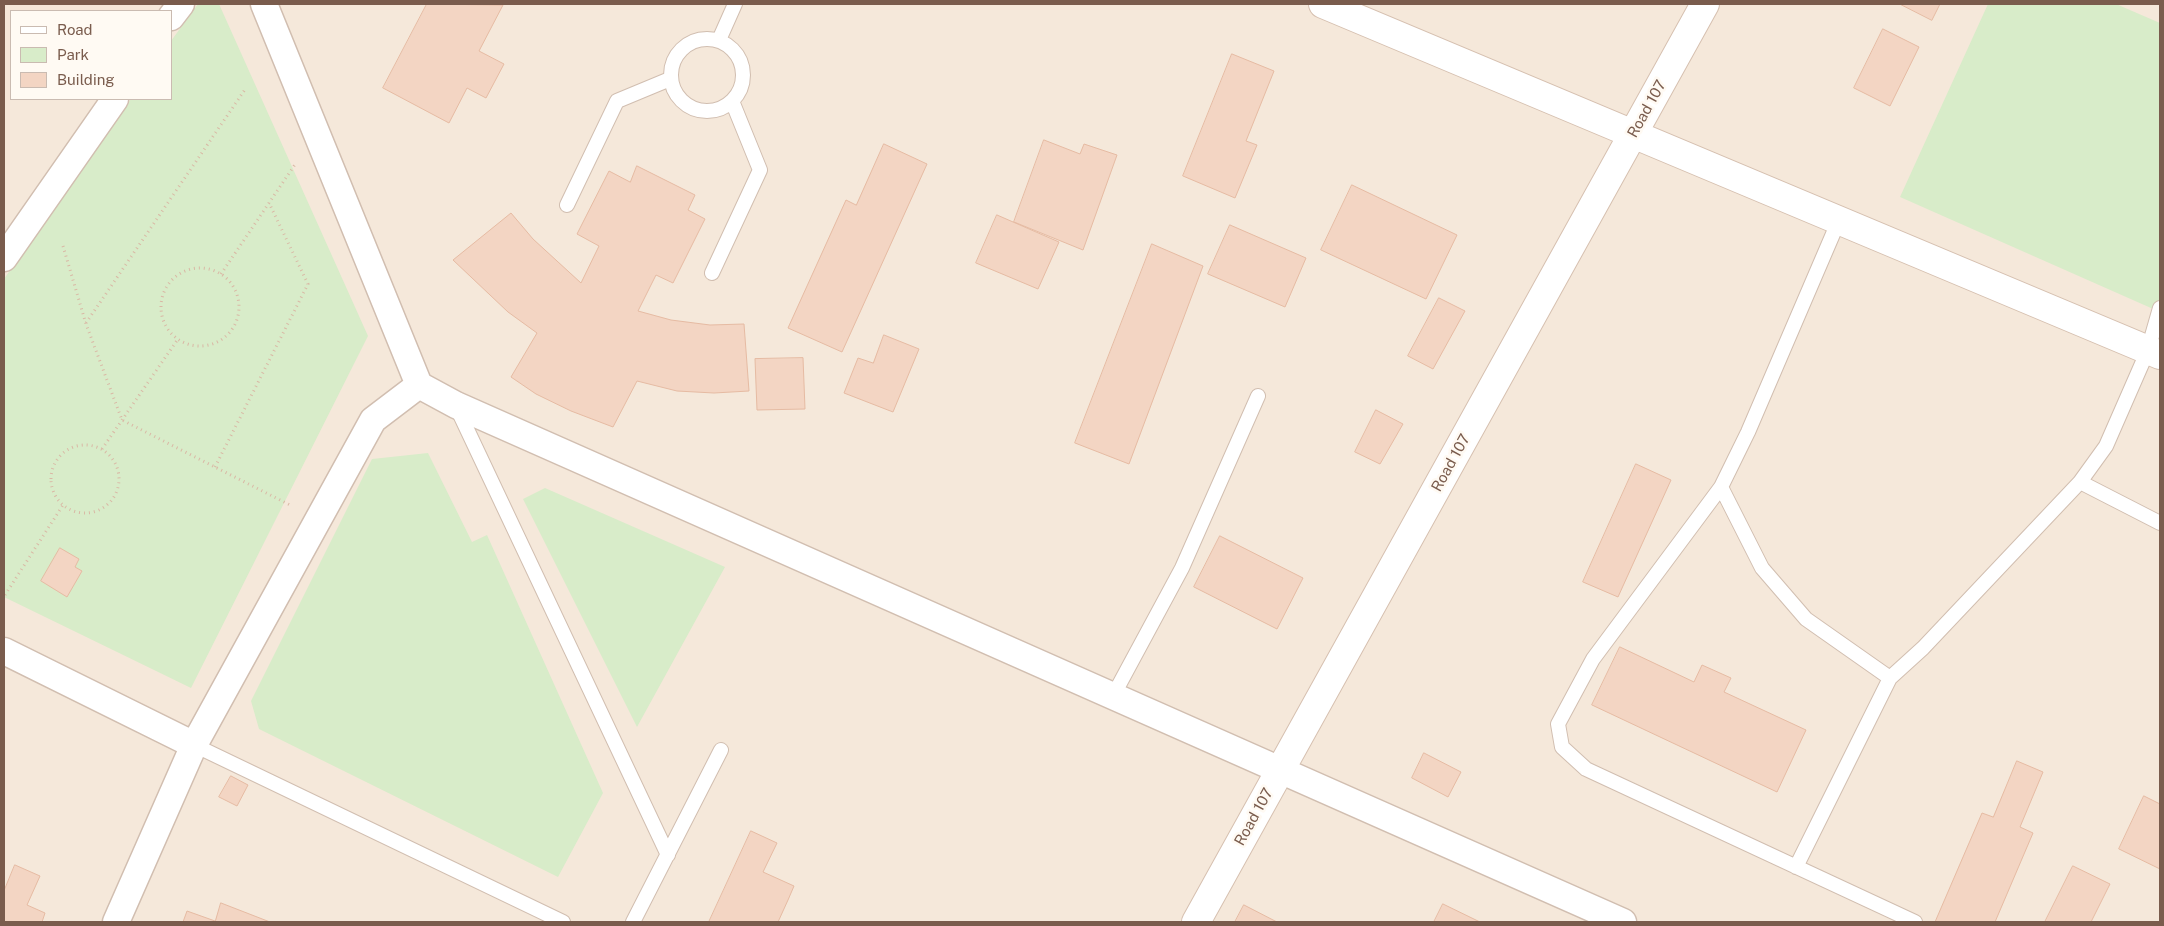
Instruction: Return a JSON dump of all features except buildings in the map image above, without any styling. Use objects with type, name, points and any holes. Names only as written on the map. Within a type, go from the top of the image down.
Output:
[{"type":"street","points":[[172,16],[181,4]]},
{"type":"street","points":[[264,4],[419,385],[456,406],[1624,922]]},
{"type":"street","points":[[1323,4],[2154,353]]},
{"type":"street","name":"Road 107","points":[[1196,922],[1705,4]]},
{"type":"street","points":[[4,258],[114,100]]},
{"type":"street","points":[[116,922],[194,745],[373,420],[419,385]]},
{"type":"street","points":[[4,651],[194,745]]},
{"type":"lane","points":[[719,40],[735,4]]},
{"type":"lane","points":[[707,38],[719,40],[730,46],[738,56],[743,67],[741,86],[732,102],[722,108],[711,111],[699,111],[688,107],[676,95],[670,79],[674,61],[684,46],[695,40],[707,38]]},
{"type":"lane","points":[[567,205],[617,101],[670,79]]},
{"type":"lane","points":[[712,273],[760,170],[732,102]]},
{"type":"lane","points":[[1839,220],[1748,432],[1720,487],[1593,659],[1558,724],[1562,746],[1586,769],[1915,922]]},
{"type":"lane","points":[[1796,867],[1890,678],[1923,648],[2080,482],[2106,446],[2154,353],[2160,308]]},
{"type":"lane","points":[[1113,696],[1182,568],[1258,396]]},
{"type":"lane","points":[[456,406],[668,855]]},
{"type":"lane","points":[[2080,482],[2160,523]]},
{"type":"lane","points":[[1720,487],[1762,568],[1806,619],[1890,678]]},
{"type":"lane","points":[[194,745],[563,922]]},
{"type":"lane","points":[[634,922],[721,750]]},
{"type":"path","points":[[86,324],[246,88]]},
{"type":"path","points":[[221,274],[297,161]]},
{"type":"path","points":[[215,467],[308,284],[269,203]]},
{"type":"path","points":[[63,246],[86,324],[122,420],[292,506]]},
{"type":"path","points":[[204,268],[221,274],[228,279],[235,290],[239,302],[238,315],[233,327],[225,337],[214,343],[202,346],[189,344],[178,339],[169,330],[163,318],[164,293],[170,282],[180,274],[192,269],[204,268]]},
{"type":"path","points":[[102,449],[178,339]]},
{"type":"path","points":[[80,445],[102,449],[111,456],[118,471],[118,488],[113,498],[96,512],[84,513],[73,511],[63,505],[56,497],[52,487],[54,465],[61,455],[69,448],[80,445]]},
{"type":"path","points":[[5,595],[63,505]]},
{"type":"shaded area","points":[[4,4],[2160,4],[2160,922],[4,922]]},
{"type":"green space","points":[[198,4],[219,4],[368,336],[191,688],[4,597],[4,279],[130,100],[172,100],[172,40]]},
{"type":"green space","points":[[1988,4],[2116,4],[2160,23],[2160,312],[1900,197]]},
{"type":"green space","points":[[428,453],[472,542],[487,535],[603,793],[558,877],[259,729],[251,701],[372,459]]},
{"type":"green space","points":[[545,488],[725,567],[637,727],[523,499]]}]
